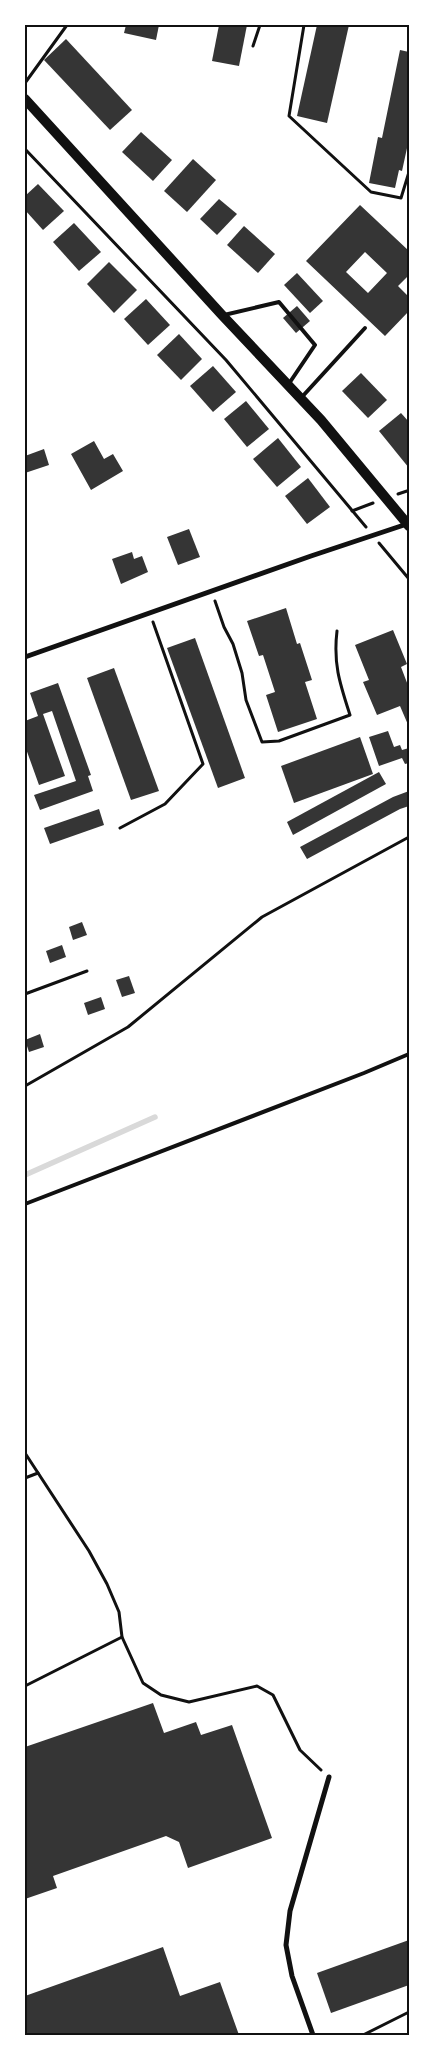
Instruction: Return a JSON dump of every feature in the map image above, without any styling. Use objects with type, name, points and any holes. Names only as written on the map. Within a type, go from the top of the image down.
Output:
[{"type":"main road","points":[[25,99],[222,315],[301,398],[408,525]]},
{"type":"street","points":[[25,657],[372,535],[408,525]]},
{"type":"street","points":[[313,2035],[292,1976],[286,1945],[290,1911],[329,1777]]},
{"type":"lane","points":[[222,315],[279,302],[315,345],[288,385]]},
{"type":"lane","points":[[301,398],[365,328]]},
{"type":"lane","points":[[25,1204],[355,1077],[409,1054]]},
{"type":"path","points":[[25,83],[67,25]]},
{"type":"path","points":[[253,46],[260,25]]},
{"type":"path","points":[[304,25],[289,116],[371,192],[401,198],[409,172]]},
{"type":"path","points":[[25,149],[226,360],[409,579]]},
{"type":"path","points":[[212,591],[224,627],[233,644],[242,673],[246,700],[262,742],[279,741],[350,715],[338,678],[334,652],[337,631]]},
{"type":"path","points":[[120,828],[164,804],[203,764],[150,613]]},
{"type":"path","points":[[25,1086],[128,1027],[262,917],[409,837]]},
{"type":"path","points":[[25,994],[87,971]]},
{"type":"path","points":[[25,1453],[89,1551],[107,1584],[119,1612],[122,1637],[144,1683],[161,1695],[189,1702],[257,1686],[273,1695],[300,1750],[329,1777]]},
{"type":"path","points":[[25,1478],[38,1473]]},
{"type":"path","points":[[25,1686],[122,1637]]},
{"type":"path","points":[[363,2035],[409,2012]]},
{"type":"building","points":[[126,25],[159,25],[156,40],[124,33]]},
{"type":"building","points":[[219,25],[247,25],[239,66],[212,61]]},
{"type":"building","points":[[317,25],[349,25],[327,123],[297,116]]},
{"type":"building","points":[[66,39],[132,110],[110,130],[44,60]]},
{"type":"building","points":[[400,50],[409,52],[409,139],[402,171],[399,170],[395,188],[369,183],[378,137],[382,138]]},
{"type":"building","points":[[141,132],[172,160],[153,181],[122,152]]},
{"type":"building","points":[[193,159],[216,180],[187,212],[164,191]]},
{"type":"building","points":[[38,184],[64,211],[43,230],[25,210],[25,196]]},
{"type":"building","points":[[219,199],[237,214],[217,235],[200,219]]},
{"type":"building","points":[[360,205],[409,251],[409,275],[398,286],[409,297],[409,311],[385,336],[306,261]],"holes":[[[365,252],[387,273],[368,293],[346,272]]]},
{"type":"building","points":[[74,223],[101,252],[79,271],[53,242]]},
{"type":"building","points":[[244,226],[275,254],[258,273],[227,245]]},
{"type":"building","points":[[109,262],[137,290],[114,313],[87,284]]},
{"type":"building","points":[[297,273],[323,301],[310,313],[284,285]]},
{"type":"building","points":[[146,299],[170,325],[148,345],[124,319]]},
{"type":"building","points":[[297,306],[310,321],[296,333],[283,318]]},
{"type":"building","points":[[179,334],[202,359],[181,380],[157,355]]},
{"type":"building","points":[[213,366],[236,392],[213,412],[190,386]]},
{"type":"building","points":[[361,373],[387,400],[368,418],[342,391]]},
{"type":"building","points":[[246,401],[269,429],[247,447],[224,419]]},
{"type":"building","points":[[401,413],[409,422],[409,468],[379,431]]},
{"type":"building","points":[[278,438],[301,467],[277,487],[253,459]]},
{"type":"building","points":[[94,441],[104,459],[113,454],[123,471],[91,490],[71,454]]},
{"type":"building","points":[[44,449],[49,465],[25,473],[25,456]]},
{"type":"building","points":[[308,478],[330,507],[307,524],[285,496]]},
{"type":"building","points":[[189,529],[200,557],[178,565],[167,537]]},
{"type":"building","points":[[132,552],[134,559],[142,556],[148,572],[121,584],[112,559]]},
{"type":"building","points":[[286,608],[297,644],[300,643],[312,680],[305,682],[317,719],[278,732],[266,695],[275,692],[263,655],[259,656],[247,621]]},
{"type":"building","points":[[393,630],[407,664],[401,667],[409,688],[409,727],[400,706],[377,715],[363,682],[369,680],[355,645]]},
{"type":"building","points":[[195,638],[245,778],[218,788],[167,648]]},
{"type":"building","points":[[114,668],[159,791],[131,800],[87,678]]},
{"type":"building","points":[[58,683],[91,775],[88,776],[93,791],[40,810],[34,795],[76,781],[52,711],[43,714],[65,776],[39,785],[25,746],[25,721],[38,716],[30,693]]},
{"type":"building","points":[[388,731],[394,747],[400,745],[402,750],[409,748],[409,763],[405,764],[402,758],[379,766],[369,737]]},
{"type":"building","points":[[360,737],[373,774],[294,803],[281,766]]},
{"type":"building","points":[[379,772],[386,784],[293,835],[287,822]]},
{"type":"building","points":[[409,791],[409,806],[307,859],[300,847],[393,797]]},
{"type":"building","points":[[99,809],[104,825],[50,844],[44,828]]},
{"type":"building","points":[[82,922],[87,935],[73,940],[69,927]]},
{"type":"building","points":[[62,945],[66,957],[50,963],[46,951]]},
{"type":"building","points":[[129,976],[135,993],[122,997],[116,980]]},
{"type":"building","points":[[101,997],[105,1009],[88,1015],[84,1003]]},
{"type":"building","points":[[40,1034],[44,1047],[29,1052],[25,1040]]},
{"type":"building","points":[[153,1703],[164,1733],[196,1722],[201,1735],[232,1725],[272,1838],[188,1868],[179,1842],[166,1836],[53,1876],[57,1888],[25,1899],[25,1747]]},
{"type":"building","points":[[409,1940],[409,1985],[331,2013],[317,1973]]},
{"type":"building","points":[[163,1947],[180,1996],[220,1982],[239,2035],[25,2035],[25,1996]]},
{"type":"waterway","points":[[25,1175],[155,1117]]}]
